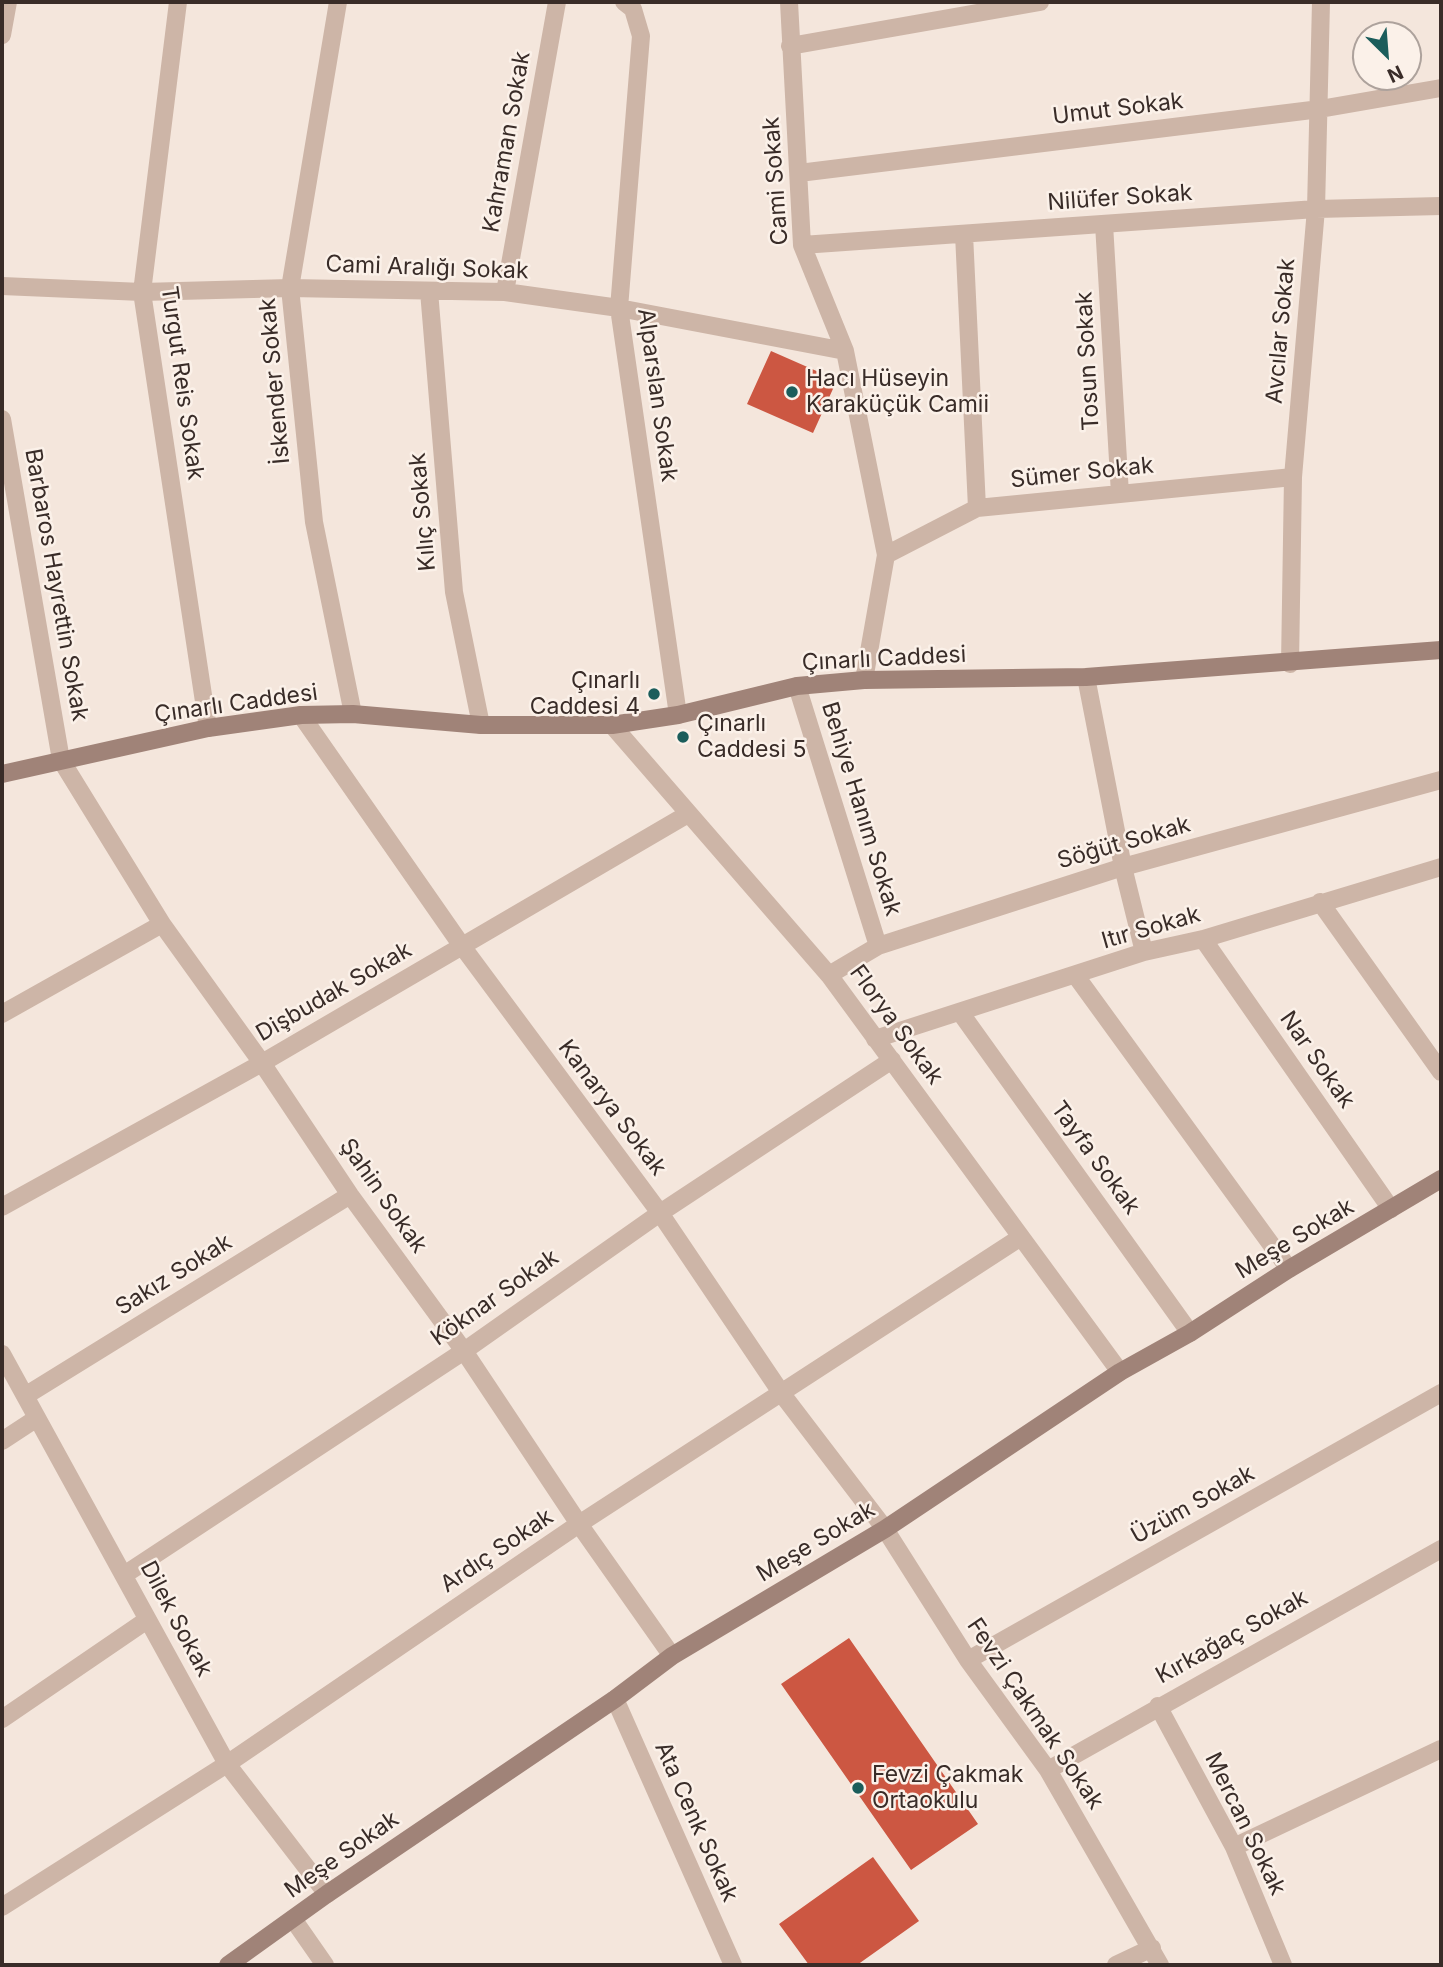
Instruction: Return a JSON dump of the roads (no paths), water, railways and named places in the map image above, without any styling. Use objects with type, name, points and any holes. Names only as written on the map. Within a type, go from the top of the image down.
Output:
[{"type":"street","points":[[2,35],[8,2]]},
{"type":"street","name":"Turgut Reis Sokak","points":[[178,2],[142,292],[208,728]]},
{"type":"street","name":"İskender Sokak","points":[[338,2],[290,288],[314,522],[353,714]]},
{"type":"street","name":"Kahraman Sokak","points":[[505,292],[557,2]]},
{"type":"street","name":"Alparslan Sokak","points":[[624,2],[633,9],[641,36],[619,308],[678,715]]},
{"type":"street","name":"Cami Sokak","points":[[789,2],[802,245],[845,351],[886,555],[864,680]]},
{"type":"street","points":[[790,46],[1040,2]]},
{"type":"street","name":"Avcılar Sokak","points":[[1290,664],[1293,477],[1316,209],[1321,2]]},
{"type":"street","name":"Umut Sokak","points":[[799,173],[1320,109],[1441,88]]},
{"type":"street","name":"Nilüfer Sokak","points":[[802,245],[1316,209],[1441,206]]},
{"type":"street","name":"Tosun Sokak","points":[[1104,224],[1120,494]]},
{"type":"street","points":[[964,234],[977,509]]},
{"type":"street","name":"Cami Aralığı Sokak","points":[[2,286],[142,292],[290,288],[505,292],[619,308],[845,351]]},
{"type":"street","name":"Kılıç Sokak","points":[[429,291],[454,592],[481,725]]},
{"type":"street","name":"Barbaros Hayrettin Sokak","points":[[2,419],[61,760]]},
{"type":"street","name":"Sümer Sokak","points":[[886,555],[977,509],[1293,477]]},
{"type":"street","name":"Çınarlı Caddesi","points":[[2,774],[208,728],[301,715],[353,714],[481,725],[612,725],[678,715],[797,686],[864,680],[1086,677],[1290,664],[1441,650]]},
{"type":"street","points":[[1086,677],[1123,867],[1144,953]]},
{"type":"street","name":"Behiye Hanım Sokak","points":[[797,686],[878,946]]},
{"type":"street","name":"Kanarya Sokak","points":[[301,715],[462,946],[660,1213],[782,1394],[885,1530]]},
{"type":"street","name":"Florya Sokak","points":[[612,725],[688,814],[746,876],[829,975],[1120,1372]]},
{"type":"street","name":"Şahin Sokak","points":[[61,760],[163,924],[262,1063],[350,1195],[464,1351],[579,1524],[672,1656]]},
{"type":"street","name":"Söğüt Sokak","points":[[829,975],[878,946],[1123,867],[1441,780]]},
{"type":"street","name":"Dişbudak Sokak","points":[[2,1207],[262,1063],[688,814]]},
{"type":"street","name":"Itır Sokak","points":[[875,1039],[1144,953],[1203,939],[1441,867]]},
{"type":"street","points":[[1320,902],[1441,1072]]},
{"type":"street","points":[[2,1014],[163,924]]},
{"type":"street","name":"Nar Sokak","points":[[1203,939],[1391,1209]]},
{"type":"street","points":[[1076,976],[1289,1269]]},
{"type":"street","name":"Tayfa Sokak","points":[[960,1012],[1190,1333]]},
{"type":"street","name":"Köknar Sokak","points":[[124,1575],[464,1351],[660,1213],[891,1060]]},
{"type":"street","name":"Meşe Sokak","points":[[228,1965],[327,1894],[615,1699],[672,1656],[885,1530],[1120,1372],[1190,1333],[1289,1269],[1441,1180]]},
{"type":"street","name":"Sakız Sokak","points":[[25,1396],[350,1195]]},
{"type":"street","name":"Ardıç Sokak","points":[[2,1907],[226,1764],[579,1524],[1021,1237]]},
{"type":"street","name":"Dilek Sokak","points":[[2,1354],[226,1764],[327,1894]]},
{"type":"street","name":"Üzüm Sokak","points":[[968,1660],[1441,1393]]},
{"type":"street","points":[[2,1441],[37,1418]]},
{"type":"street","name":"Fevzi Çakmak Sokak","points":[[885,1530],[968,1660],[1048,1770],[1160,1965]]},
{"type":"street","name":"Kırkağaç Sokak","points":[[1048,1770],[1441,1549]]},
{"type":"street","points":[[2,1720],[147,1620]]},
{"type":"street","name":"Ata Cenk Sokak","points":[[615,1699],[727,1963]]},
{"type":"street","name":"Mercan Sokak","points":[[1158,1706],[1234,1847],[1283,1965]]},
{"type":"street","points":[[1234,1847],[1441,1749]]},
{"type":"street","points":[[293,1919],[326,1965]]},
{"type":"street","points":[[1116,1965],[1152,1948]]},
{"type":"place","name":"Hacı Hüseyin Karaküçük Camii","points":[[792,392]]},
{"type":"place","name":"Çınarlı Caddesi 4","points":[[654,694]]},
{"type":"place","name":"Çınarlı Caddesi 5","points":[[683,737]]},
{"type":"place","name":"Fevzi Çakmak Ortaokulu","points":[[858,1788]]}]
